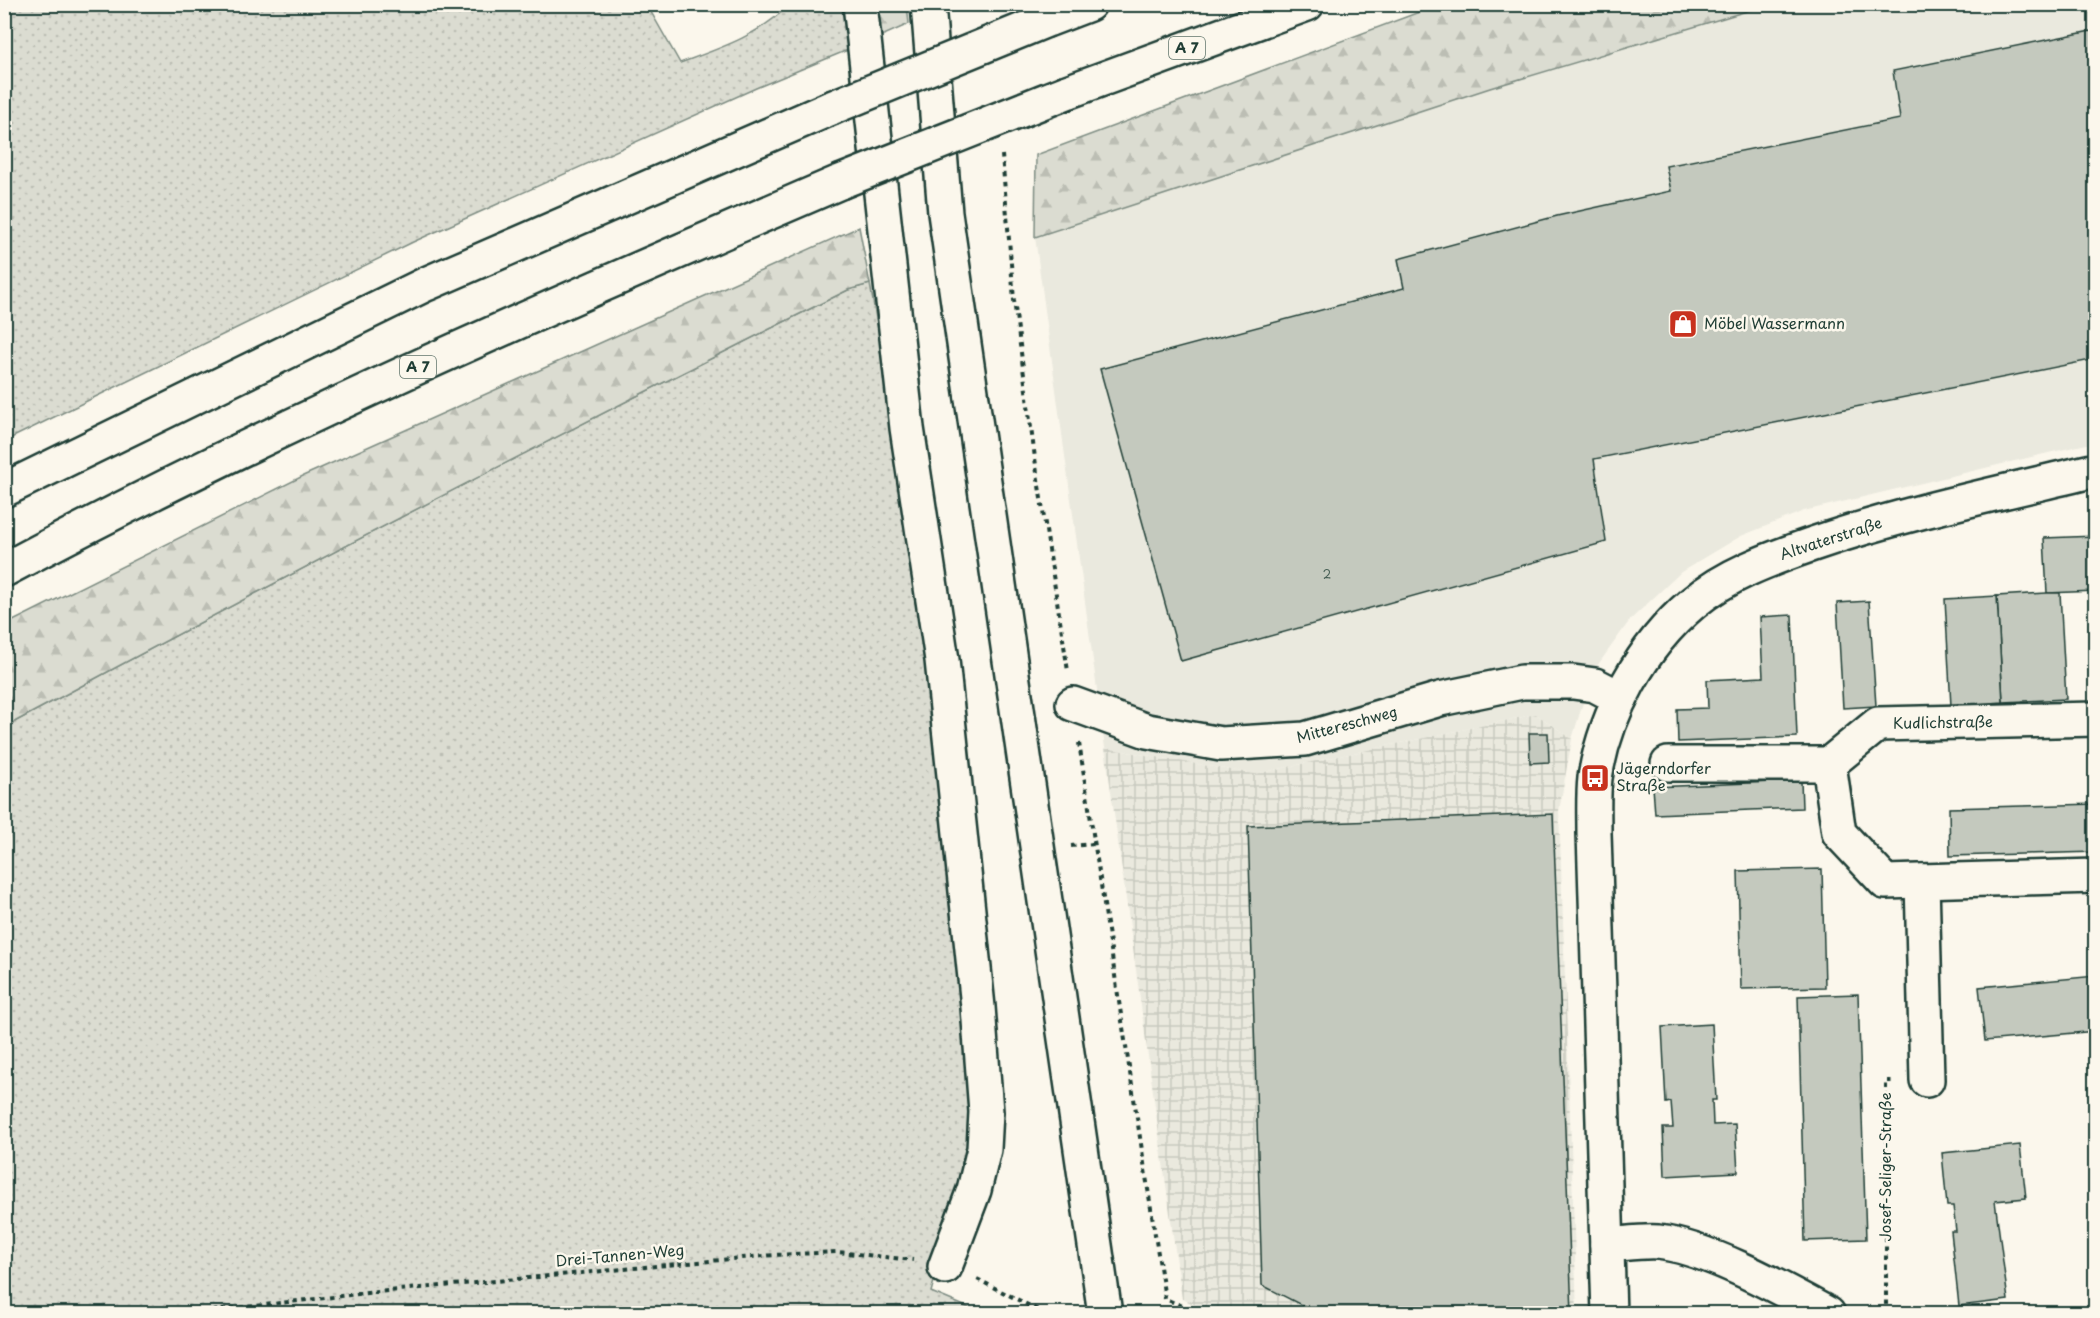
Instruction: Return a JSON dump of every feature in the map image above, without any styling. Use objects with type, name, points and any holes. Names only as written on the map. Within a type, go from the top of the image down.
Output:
[{"type":"main road","points":[[860,4],[907,428],[942,660],[978,1007],[986,1112],[984,1149],[974,1190],[945,1267]]},
{"type":"main road","points":[[928,4],[945,213],[1105,1314]]},
{"type":"main road","points":[[4,490],[426,284],[831,108],[1089,4]]},
{"type":"main road","name":"A 7","points":[[4,570],[100,519],[453,351],[840,182],[1067,92],[1307,4]]},
{"type":"main road","name":"Altvaterstraße","points":[[1620,698],[1665,631],[1694,602],[1728,580],[1770,559],[1854,530],[2096,470]]},
{"type":"main road","name":"Mittereschweg","points":[[1073,704],[1147,731],[1221,744],[1305,739],[1440,699],[1522,682],[1573,682],[1595,685],[1620,698]]},
{"type":"main road","points":[[1609,1314],[1594,833],[1596,778],[1620,698]]},
{"type":"main road","name":"Kudlichstraße","points":[[1829,764],[1878,724],[2096,719]]},
{"type":"main road","points":[[1668,764],[1829,764],[1839,833],[1885,882],[2096,876]]},
{"type":"main road","points":[[1922,881],[1928,1080]]},
{"type":"main road","points":[[1607,1245],[1656,1242],[1689,1249],[1779,1288],[1828,1314]]},
{"type":"path","points":[[1014,300],[1037,472],[1165,1299],[1203,1314]]},
{"type":"path","name":"Josef-Seliger-Straße","points":[[1886,1314],[1886,1081],[1928,1080]]},
{"type":"path","name":"Drei-Tannen-Weg","points":[[186,1314],[402,1289],[774,1255],[838,1252],[895,1257],[945,1267],[986,1283],[1046,1314]]},
{"type":"shaded area","name":"Möbel Wassermann","points":[[1767,5],[2095,5],[2095,442],[1804,511],[1741,536],[1681,572],[1630,620],[1592,673],[1572,739],[1536,714],[1255,774],[1105,748],[1035,237],[1490,88]]},
{"type":"shaded area","points":[[1536,714],[1572,739],[1559,811],[1577,1313],[1217,1314],[1182,1299],[1105,748],[1255,774]]},
{"type":"green space","points":[[5,5],[647,5],[680,63],[752,33],[789,5],[849,5],[855,47],[756,88],[413,242],[5,441]]},
{"type":"green space","points":[[871,5],[907,5],[909,24],[875,39]]},
{"type":"green space","points":[[1438,5],[1767,5],[1490,88],[1035,237],[1036,155]]},
{"type":"green space","points":[[859,227],[870,284],[848,290],[530,451],[214,615],[5,727],[5,625],[303,476]]},
{"type":"green space","points":[[870,284],[908,500],[936,712],[974,1138],[931,1292],[981,1313],[5,1314],[5,727],[214,615],[530,451],[848,290]]},
{"type":"building","name":"Möbel Wassermann","points":[[2096,30],[2096,359],[1594,459],[1606,542],[1181,661],[1100,369],[1404,288],[1398,259],[1557,216],[1671,191],[1666,166],[1900,119],[1893,71]]},
{"type":"building","points":[[2096,536],[2096,591],[2047,593],[2044,538]]},
{"type":"building","points":[[2060,593],[2066,699],[2003,702],[1997,596]]},
{"type":"building","points":[[1997,596],[2003,702],[1951,706],[1945,599]]},
{"type":"building","points":[[1869,601],[1876,706],[1843,708],[1837,603]]},
{"type":"building","points":[[1792,615],[1797,737],[1678,742],[1677,709],[1708,708],[1707,680],[1763,677],[1760,617]]},
{"type":"building","points":[[1529,733],[1548,733],[1549,762],[1530,763]]},
{"type":"building","points":[[1801,781],[1802,808],[1655,814],[1653,787]]},
{"type":"building","points":[[2096,804],[2096,852],[1950,856],[1949,808]]},
{"type":"building","points":[[1553,814],[1572,1314],[1319,1314],[1262,1285],[1248,826]]},
{"type":"building","points":[[1822,869],[1825,987],[1741,989],[1738,871]]},
{"type":"building","points":[[2096,976],[2096,1031],[1985,1041],[1979,987]]},
{"type":"building","points":[[1858,994],[1866,1239],[1805,1241],[1798,996]]},
{"type":"building","points":[[1712,1024],[1716,1100],[1712,1100],[1713,1125],[1735,1124],[1738,1172],[1665,1176],[1663,1128],[1673,1128],[1671,1102],[1666,1103],[1662,1027]]},
{"type":"building","points":[[2020,1145],[2026,1198],[1995,1201],[2008,1300],[1959,1306],[1951,1231],[1956,1231],[1953,1206],[1947,1206],[1942,1153]]},
{"type":"place","name":"Möbel Wassermann","points":[[1683,324]]},
{"type":"place","name":"Jägerndorfer Straße","points":[[1595,778]]}]
